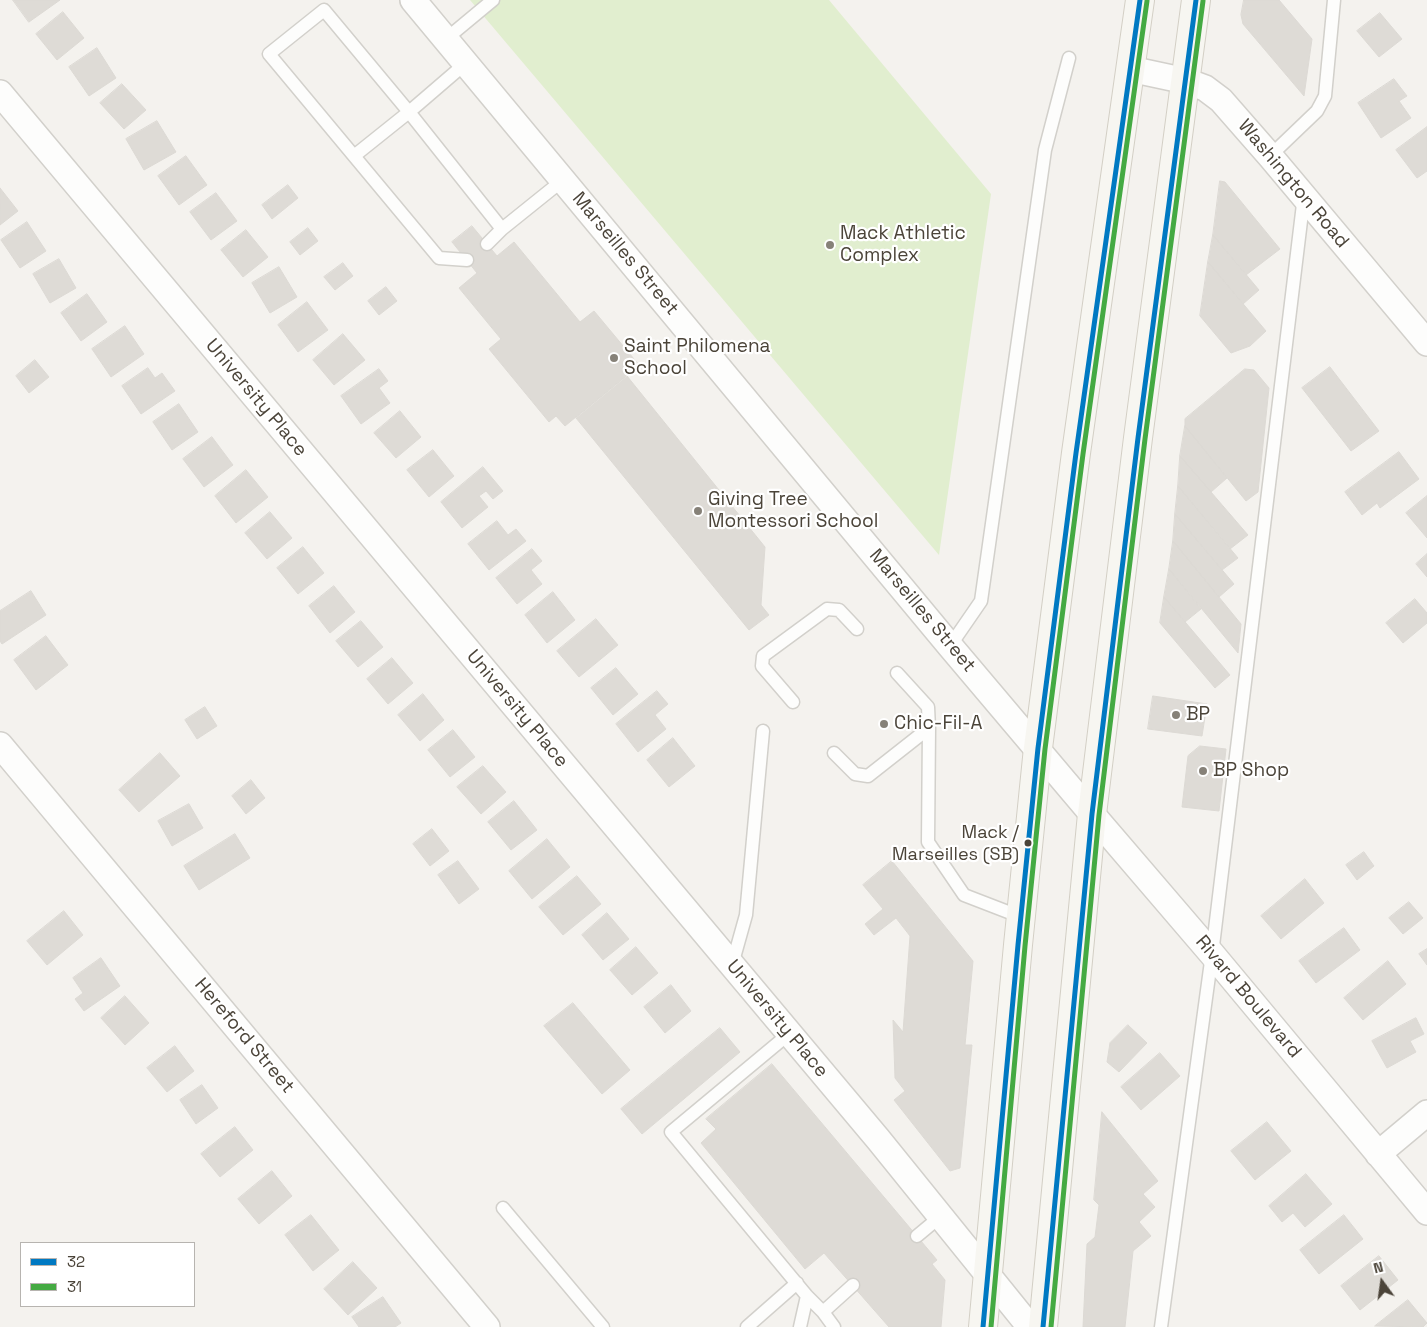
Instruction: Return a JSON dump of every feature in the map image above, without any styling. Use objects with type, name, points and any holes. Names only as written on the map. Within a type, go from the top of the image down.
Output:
[{"type":"main road","points":[[983,1327],[1038,748],[1076,452],[1140,0]]},
{"type":"main road","points":[[1043,1327],[1092,814],[1138,438],[1196,0]]},
{"type":"street","name":"Marseilles Street","points":[[413,0],[1067,784]]},
{"type":"street","name":"Washington Road","points":[[1130,69],[1186,81],[1205,88],[1221,100],[1427,343]]},
{"type":"street","name":"University Place","points":[[0,93],[790,1033],[1030,1327]]},
{"type":"street","name":"Hereford Street","points":[[0,746],[487,1327]]},
{"type":"street","name":"Rivard Boulevard","points":[[1067,784],[1212,954],[1427,1212]]},
{"type":"street","points":[[1378,1154],[1427,1113]]},
{"type":"lane","points":[[446,39],[493,0]]},
{"type":"lane","points":[[1270,156],[1317,111],[1325,96],[1334,0]]},
{"type":"lane","points":[[467,260],[439,258],[268,54],[324,10],[409,112],[502,229]]},
{"type":"lane","points":[[950,646],[981,601],[1045,150],[1069,58]]},
{"type":"lane","points":[[354,156],[466,63]]},
{"type":"lane","points":[[487,244],[502,229],[563,180]]},
{"type":"lane","points":[[1161,1327],[1212,954],[1304,196]]},
{"type":"lane","points":[[793,702],[762,666],[763,656],[826,608],[839,610],[858,629]]},
{"type":"lane","points":[[897,673],[928,707],[928,842],[964,895],[1021,917]]},
{"type":"lane","points":[[834,752],[855,774],[868,776],[929,728]]},
{"type":"lane","points":[[732,965],[746,914],[763,731]]},
{"type":"lane","points":[[790,1033],[671,1132],[834,1327]]},
{"type":"lane","points":[[503,1208],[603,1327]]},
{"type":"lane","points":[[917,1236],[941,1216]]},
{"type":"lane","points":[[747,1327],[797,1283]]},
{"type":"lane","points":[[822,1312],[853,1285]]},
{"type":"lane","points":[[800,1327],[807,1296]]},
{"type":"green space","name":"Mack Athletic Complex","points":[[470,0],[829,0],[991,194],[939,555]]},
{"type":"building","points":[[13,0],[60,0],[29,22]]},
{"type":"building","points":[[1244,0],[1279,0],[1312,39],[1304,96],[1243,24],[1241,15]]},
{"type":"building","points":[[63,12],[84,38],[57,60],[36,34]]},
{"type":"building","points":[[1380,13],[1402,39],[1379,57],[1357,31]]},
{"type":"building","points":[[97,48],[116,78],[89,96],[69,67]]},
{"type":"building","points":[[1394,79],[1407,96],[1399,101],[1411,118],[1381,138],[1358,103]]},
{"type":"building","points":[[122,84],[146,110],[124,129],[100,103]]},
{"type":"building","points":[[157,121],[176,152],[144,170],[126,139]]},
{"type":"building","points":[[1427,127],[1427,171],[1417,178],[1396,150]]},
{"type":"building","points":[[186,156],[207,185],[179,205],[158,176]]},
{"type":"building","points":[[1220,181],[1225,182],[1280,249],[1246,275],[1213,235]]},
{"type":"building","points":[[288,185],[298,198],[272,219],[262,205]]},
{"type":"building","points":[[0,188],[18,211],[0,225]]},
{"type":"building","points":[[216,193],[237,221],[211,240],[190,212]]},
{"type":"building","points":[[27,222],[46,251],[20,268],[1,240]]},
{"type":"building","points":[[472,226],[497,256],[514,242],[580,322],[594,311],[639,365],[565,426],[556,416],[549,422],[489,349],[501,339],[459,288],[477,273],[452,242]]},
{"type":"building","points":[[308,228],[318,241],[300,255],[290,242]]},
{"type":"building","points":[[246,230],[268,257],[243,277],[221,250]]},
{"type":"building","points":[[1213,235],[1259,290],[1243,304],[1208,262]]},
{"type":"building","points":[[59,259],[76,288],[50,303],[33,274]]},
{"type":"building","points":[[1208,262],[1266,331],[1250,346],[1231,353],[1200,316]]},
{"type":"building","points":[[343,263],[353,276],[335,290],[324,277]]},
{"type":"building","points":[[279,267],[297,297],[270,313],[252,283]]},
{"type":"building","points":[[386,287],[397,301],[379,315],[368,301]]},
{"type":"building","points":[[87,294],[107,322],[81,341],[61,313]]},
{"type":"building","points":[[307,302],[328,330],[298,352],[278,325]]},
{"type":"building","points":[[125,326],[144,354],[111,377],[92,349]]},
{"type":"building","points":[[343,334],[365,360],[334,385],[313,360]]},
{"type":"building","points":[[35,360],[49,377],[29,393],[16,376]]},
{"type":"building","points":[[1330,367],[1379,431],[1351,451],[1302,388]]},
{"type":"building","points":[[148,368],[155,378],[162,373],[175,391],[141,414],[122,386]]},
{"type":"building","points":[[379,369],[388,381],[379,388],[390,403],[361,424],[341,396]]},
{"type":"building","points":[[1245,369],[1254,370],[1269,388],[1258,492],[1246,501],[1185,426],[1185,419]]},
{"type":"building","points":[[627,376],[765,547],[761,605],[769,615],[749,630],[576,418]]},
{"type":"building","points":[[179,404],[198,432],[172,450],[153,422]]},
{"type":"building","points":[[400,411],[421,437],[396,458],[374,433]]},
{"type":"building","points":[[1185,426],[1227,478],[1211,492],[1180,456]]},
{"type":"building","points":[[212,437],[233,465],[204,487],[183,459]]},
{"type":"building","points":[[433,450],[454,476],[429,497],[407,470]]},
{"type":"building","points":[[1399,452],[1419,479],[1380,508],[1377,503],[1362,515],[1345,492]]},
{"type":"building","points":[[1180,456],[1248,535],[1230,549],[1178,486]]},
{"type":"building","points":[[483,467],[503,491],[493,499],[486,491],[479,496],[488,507],[462,528],[441,502]]},
{"type":"building","points":[[246,470],[268,497],[236,523],[215,496]]},
{"type":"building","points":[[1178,486],[1238,558],[1222,570],[1175,514]]},
{"type":"building","points":[[1427,496],[1427,538],[1406,513]]},
{"type":"building","points":[[270,512],[292,538],[267,559],[245,533]]},
{"type":"building","points":[[1175,514],[1234,584],[1219,597],[1173,541]]},
{"type":"building","points":[[497,521],[508,535],[516,529],[526,541],[489,570],[468,544]]},
{"type":"building","points":[[1173,541],[1241,624],[1238,653],[1169,569]]},
{"type":"building","points":[[303,547],[324,573],[298,594],[277,568]]},
{"type":"building","points":[[532,549],[542,561],[531,570],[542,584],[517,604],[496,578]]},
{"type":"building","points":[[1427,554],[1427,577],[1416,564]]},
{"type":"building","points":[[1169,569],[1201,609],[1185,622],[1164,597]]},
{"type":"building","points":[[334,586],[355,612],[330,633],[309,606]]},
{"type":"building","points":[[31,591],[46,615],[2,644],[0,641],[0,611]]},
{"type":"building","points":[[553,592],[575,620],[547,643],[525,615]]},
{"type":"building","points":[[1164,597],[1230,675],[1215,688],[1160,623]]},
{"type":"building","points":[[1415,599],[1427,613],[1427,623],[1403,643],[1386,623]]},
{"type":"building","points":[[596,619],[618,645],[579,677],[557,651]]},
{"type":"building","points":[[361,621],[383,647],[358,667],[336,641]]},
{"type":"building","points":[[46,636],[68,665],[36,690],[14,660]]},
{"type":"building","points":[[392,658],[413,683],[388,704],[367,679]]},
{"type":"building","points":[[616,668],[638,694],[613,715],[591,688]]},
{"type":"building","points":[[657,691],[668,704],[655,715],[666,729],[638,752],[616,724]]},
{"type":"building","points":[[423,694],[444,720],[420,741],[398,715]]},
{"type":"building","points":[[1153,696],[1207,704],[1202,736],[1148,729]]},
{"type":"building","points":[[205,707],[217,726],[197,739],[185,720]]},
{"type":"building","points":[[453,730],[475,757],[450,777],[428,750]]},
{"type":"building","points":[[673,738],[695,766],[669,787],[647,760]]},
{"type":"building","points":[[1200,746],[1226,749],[1219,811],[1182,807],[1188,756]]},
{"type":"building","points":[[160,753],[180,776],[139,812],[119,790]]},
{"type":"building","points":[[483,766],[506,792],[481,814],[457,787]]},
{"type":"building","points":[[251,780],[265,798],[246,814],[232,796]]},
{"type":"building","points":[[514,801],[537,830],[511,850],[488,822]]},
{"type":"building","points":[[189,804],[203,828],[172,846],[158,821]]},
{"type":"building","points":[[432,829],[449,851],[430,866],[413,844]]},
{"type":"building","points":[[235,834],[250,858],[199,890],[184,866]]},
{"type":"building","points":[[547,839],[570,867],[532,899],[509,871]]},
{"type":"building","points":[[1364,852],[1374,866],[1357,880],[1346,865]]},
{"type":"building","points":[[458,861],[479,889],[459,904],[438,875]]},
{"type":"building","points":[[892,861],[973,961],[965,1045],[972,1045],[960,1168],[950,1171],[894,1100],[905,1091],[895,1078],[893,1020],[903,1032],[910,936],[896,918],[874,935],[865,924],[883,909],[863,885]]},
{"type":"building","points":[[577,876],[601,904],[563,935],[539,907]]},
{"type":"building","points":[[1305,879],[1324,903],[1281,939],[1261,916]]},
{"type":"building","points":[[1409,902],[1423,918],[1403,934],[1389,918]]},
{"type":"building","points":[[64,911],[83,935],[47,965],[27,941]]},
{"type":"building","points":[[607,913],[629,939],[603,960],[582,935]]},
{"type":"building","points":[[1344,928],[1360,950],[1316,983],[1299,961]]},
{"type":"building","points":[[636,947],[658,973],[632,995],[610,970]]},
{"type":"building","points":[[1427,949],[1427,965],[1419,954]]},
{"type":"building","points":[[101,958],[120,986],[84,1011],[75,999],[83,993],[73,978]]},
{"type":"building","points":[[1388,961],[1406,984],[1363,1020],[1344,998]]},
{"type":"building","points":[[671,985],[691,1011],[665,1033],[644,1007]]},
{"type":"building","points":[[125,996],[149,1023],[125,1045],[101,1018]]},
{"type":"building","points":[[573,1003],[630,1070],[602,1094],[544,1026]]},
{"type":"building","points":[[1416,1018],[1424,1034],[1410,1041],[1416,1052],[1387,1068],[1372,1041]]},
{"type":"building","points":[[1128,1025],[1147,1043],[1119,1072],[1107,1062],[1110,1043]]},
{"type":"building","points":[[720,1028],[740,1052],[642,1134],[621,1109]]},
{"type":"building","points":[[175,1046],[194,1071],[167,1092],[147,1068]]},
{"type":"building","points":[[1160,1053],[1180,1076],[1141,1110],[1121,1087]]},
{"type":"building","points":[[772,1064],[937,1260],[932,1264],[945,1280],[941,1327],[889,1327],[824,1253],[805,1269],[701,1143],[716,1129],[706,1119]]},
{"type":"building","points":[[202,1085],[218,1108],[196,1124],[180,1100]]},
{"type":"building","points":[[1102,1112],[1158,1181],[1143,1194],[1155,1207],[1139,1222],[1151,1236],[1133,1251],[1125,1327],[1083,1327],[1087,1244],[1095,1237],[1099,1205],[1094,1200]]},
{"type":"building","points":[[1267,1122],[1291,1151],[1255,1180],[1231,1151]]},
{"type":"building","points":[[235,1127],[253,1150],[220,1177],[201,1154]]},
{"type":"building","points":[[272,1171],[292,1196],[259,1224],[238,1199]]},
{"type":"building","points":[[1306,1174],[1332,1204],[1305,1227],[1293,1213],[1282,1222],[1269,1206]]},
{"type":"building","points":[[311,1215],[339,1250],[313,1271],[285,1235]]},
{"type":"building","points":[[1344,1215],[1363,1239],[1319,1274],[1300,1250]]},
{"type":"building","points":[[1379,1256],[1398,1280],[1360,1310],[1341,1286]]},
{"type":"building","points":[[353,1262],[377,1288],[348,1315],[324,1289]]},
{"type":"building","points":[[383,1297],[401,1323],[395,1327],[359,1327],[352,1317]]},
{"type":"building","points":[[1408,1300],[1427,1323],[1423,1327],[1375,1326]]},
{"type":"transit line","name":"32","points":[[983,1327],[1038,748],[1076,453],[1140,0]]},
{"type":"transit line","name":"32","points":[[1043,1327],[1092,814],[1138,438],[1196,0]]},
{"type":"transit line","name":"31","points":[[991,1327],[1025,946],[1045,749],[1083,454],[1147,1]]},
{"type":"transit line","name":"31","points":[[1051,1327],[1099,815],[1145,439],[1203,1]]},
{"type":"place","name":"Mack Athletic Complex","points":[[830,245]]},
{"type":"place","name":"Saint Philomena School","points":[[614,358]]},
{"type":"place","name":"Giving Tree Montessori School","points":[[698,511]]},
{"type":"place","name":"BP","points":[[1176,715]]},
{"type":"place","name":"Chic-Fil-A","points":[[884,724]]},
{"type":"place","name":"BP Shop","points":[[1203,771]]},
{"type":"place","name":"Mack / Marseilles (SB)","points":[[1028,843]]}]
